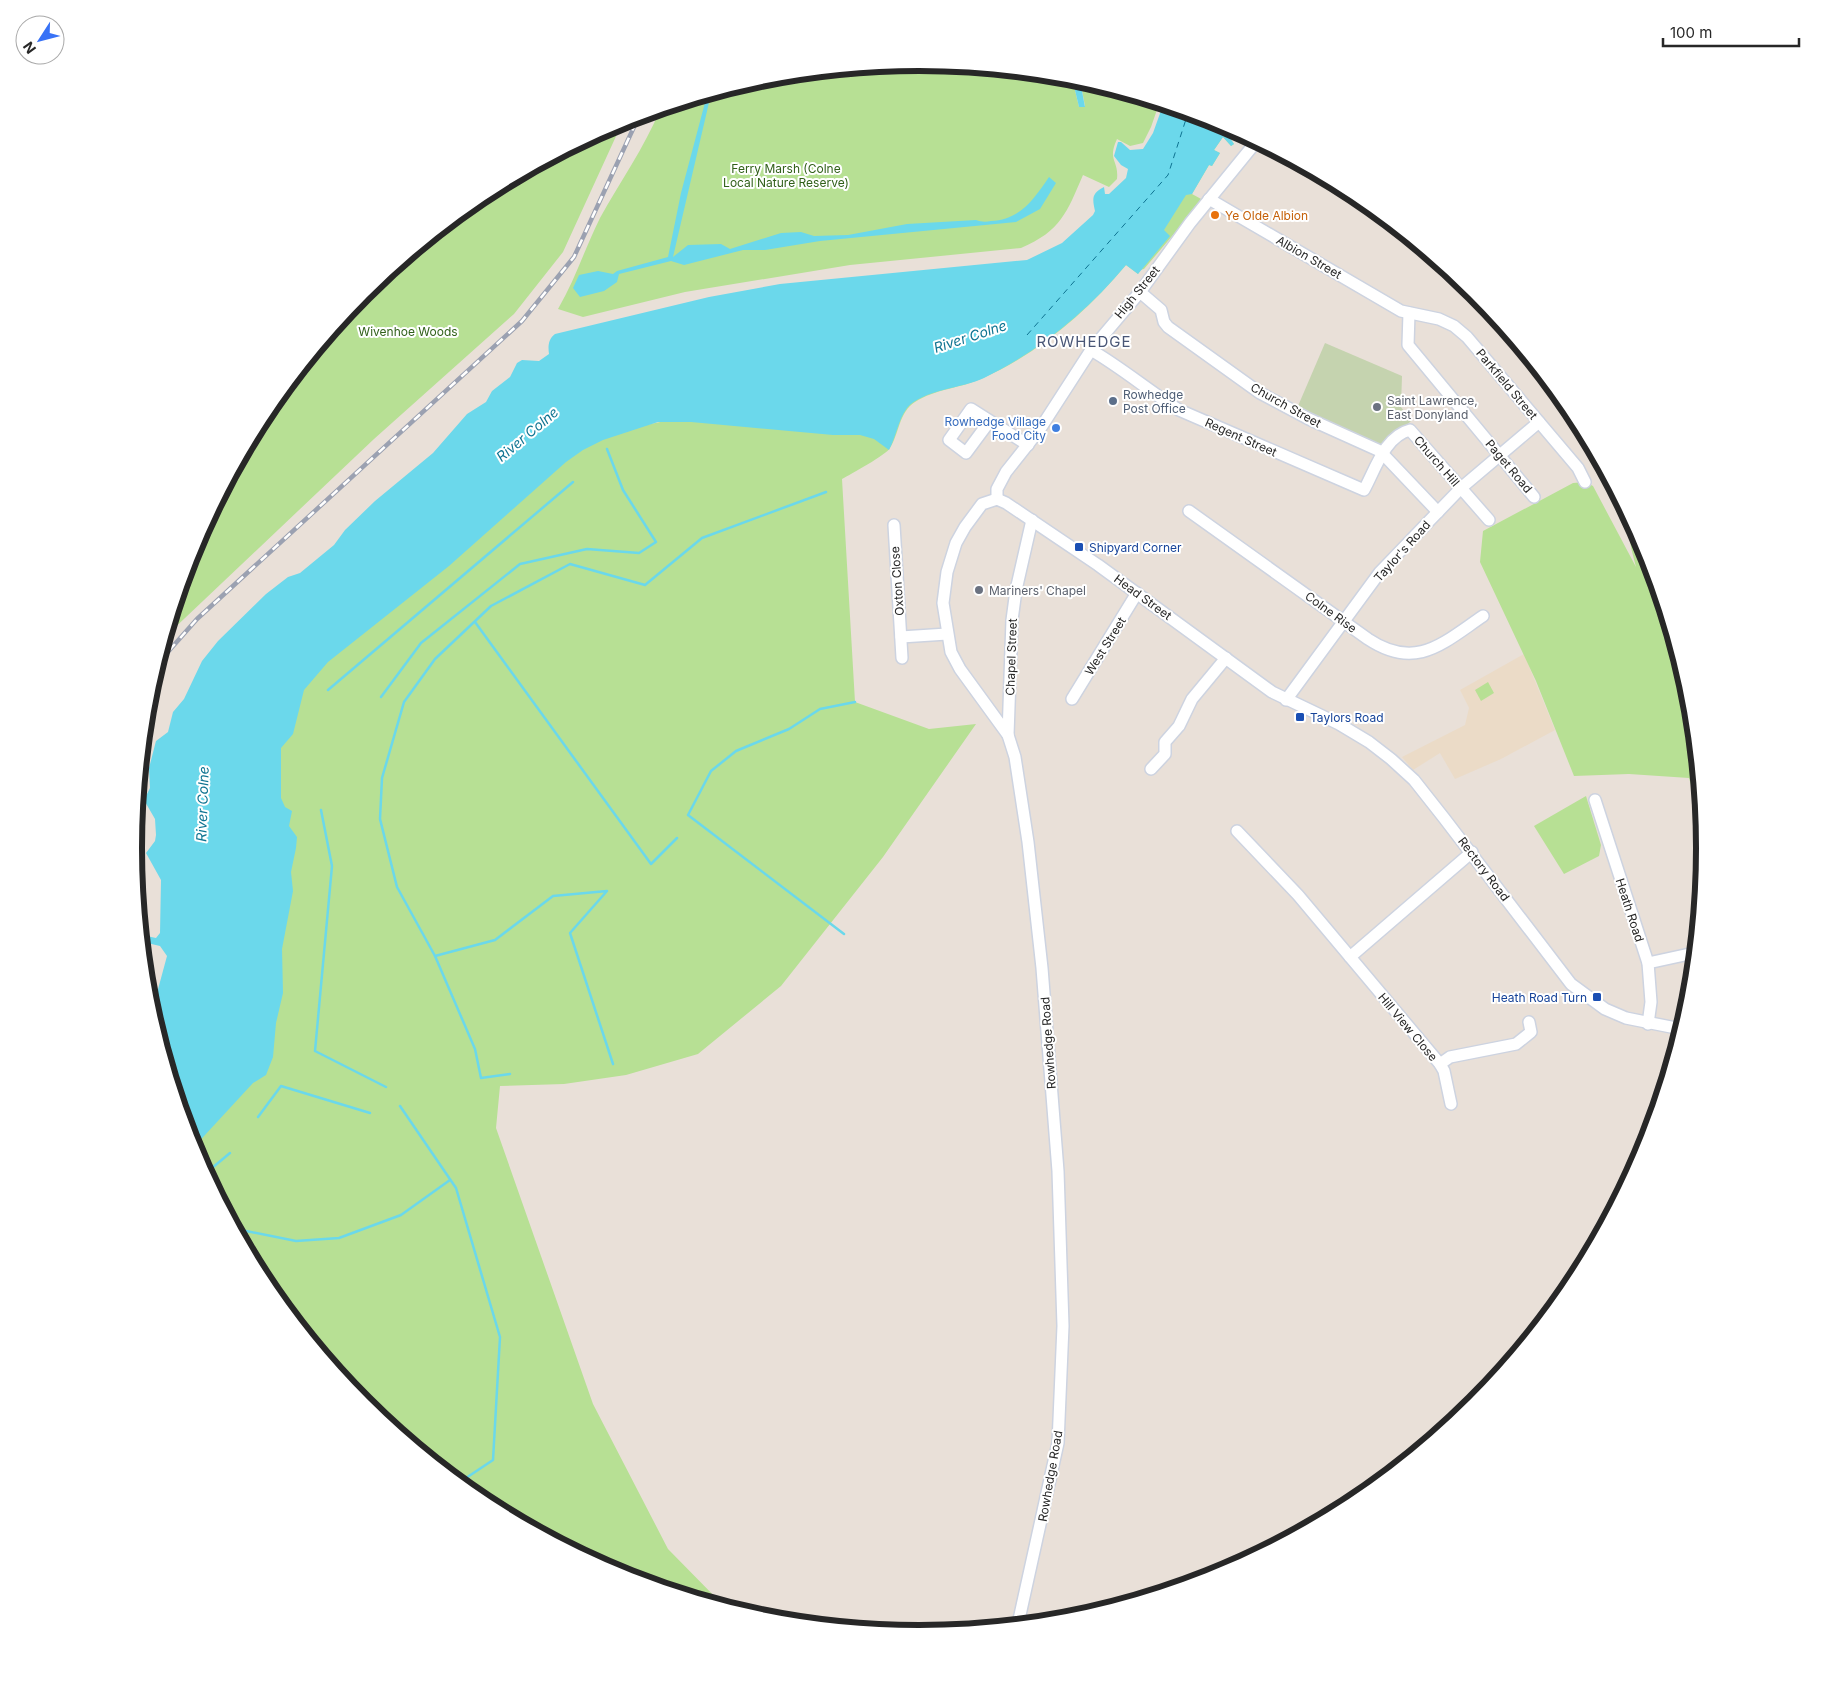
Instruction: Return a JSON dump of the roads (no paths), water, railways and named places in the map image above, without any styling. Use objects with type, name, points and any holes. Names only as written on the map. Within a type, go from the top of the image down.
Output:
[{"type":"street","name":"High Street","points":[[997,499],[1000,484],[1090,350],[1140,292],[1209,199],[1252,146]]},
{"type":"street","name":"Albion Street","points":[[1209,199],[1401,311],[1409,313]]},
{"type":"street","name":"Church Street","points":[[1140,292],[1161,310],[1164,322],[1168,327],[1260,393],[1309,419],[1383,454],[1438,512]]},
{"type":"street","name":"Parkfield Street","points":[[1409,313],[1439,319],[1454,326],[1467,337],[1578,468],[1585,482]]},
{"type":"street","name":"Paget Road","points":[[1409,313],[1408,345],[1534,496]]},
{"type":"street","name":"Regent Street","points":[[1090,350],[1119,366],[1161,399],[1179,410],[1364,490],[1383,454]]},
{"type":"street","points":[[989,422],[996,423],[1028,445]]},
{"type":"street","name":"Taylor's Road","points":[[1286,700],[1380,572],[1461,488],[1539,422]]},
{"type":"street","name":"Church Hill","points":[[1383,454],[1400,433],[1410,430],[1489,520]]},
{"type":"street","name":"Head Street","points":[[997,499],[1032,520],[1137,593],[1286,700]]},
{"type":"street","name":"Rowhedge Road","points":[[997,499],[982,504],[974,512],[956,543],[944,587],[943,603],[951,652],[960,669],[1008,735],[1015,758],[1028,842],[1042,968],[1058,1171],[1063,1326],[1058,1443],[1019,1618]]},
{"type":"street","name":"Colne Rise","points":[[1189,511],[1378,646],[1405,655],[1428,652],[1483,616]]},
{"type":"street","name":"Chapel Street","points":[[1008,735],[1012,620],[1016,590],[1032,520]]},
{"type":"street","name":"Oxton Close","points":[[894,525],[902,658]]},
{"type":"street","name":"West Street","points":[[1072,699],[1137,593]]},
{"type":"street","points":[[901,636],[947,634]]},
{"type":"street","points":[[1151,769],[1166,754],[1165,742],[1179,726],[1192,699],[1226,658]]},
{"type":"street","name":"Rectory Road","points":[[1286,700],[1339,724],[1369,742],[1392,759],[1414,780],[1472,852],[1541,948],[1571,984],[1605,1009],[1626,1018],[1674,1028]]},
{"type":"street","name":"Heath Road","points":[[1595,800],[1648,963],[1651,1002],[1648,1024]]},
{"type":"street","name":"Hill View Close","points":[[1237,831],[1298,895],[1440,1064],[1444,1071],[1451,1104]]},
{"type":"street","points":[[1350,957],[1472,852]]},
{"type":"street","points":[[1648,963],[1688,955]]},
{"type":"street","points":[[1440,1064],[1450,1057],[1516,1044],[1533,1030]]},
{"type":"water","points":[[1074,87],[1082,89],[1085,107],[1079,107]]},
{"type":"water","points":[[710,100],[673,257],[688,245],[721,244],[730,249],[781,233],[801,232],[814,236],[848,235],[907,224],[1001,220],[1010,217],[1025,207],[1049,177],[1056,183],[1040,209],[1016,222],[820,241],[765,250],[743,250],[684,265],[671,261],[619,274],[617,282],[604,291],[580,297],[573,288],[579,275],[598,271],[613,274],[617,271],[668,257],[681,193],[705,102]]},
{"type":"water","name":"River Colne","points":[[1161,110],[1228,135],[1234,144],[1231,146],[1223,137],[1214,150],[1220,153],[1212,166],[1209,165],[1192,194],[1186,195],[1164,230],[1170,236],[1138,274],[1126,265],[1095,299],[1061,329],[1024,356],[984,378],[932,393],[914,402],[904,413],[889,450],[874,439],[860,435],[833,435],[691,422],[658,422],[603,440],[583,450],[566,462],[449,566],[328,662],[304,690],[293,734],[281,748],[281,798],[285,807],[292,811],[289,826],[297,837],[291,872],[293,891],[282,949],[283,993],[276,1023],[273,1057],[266,1075],[253,1083],[199,1141],[183,1098],[157,1000],[156,994],[167,956],[160,946],[148,943],[148,936],[156,938],[160,933],[161,880],[146,853],[155,841],[156,835],[155,819],[144,800],[150,788],[149,768],[156,741],[168,732],[173,712],[184,699],[202,661],[218,641],[266,594],[288,577],[300,573],[334,545],[345,530],[375,501],[433,453],[467,414],[486,402],[492,391],[510,377],[517,363],[522,360],[539,361],[549,354],[550,341],[555,334],[709,297],[780,284],[1027,260],[1062,243],[1093,215],[1095,211],[1093,199],[1097,191],[1104,187],[1105,194],[1109,194],[1126,178],[1128,169],[1121,165],[1114,156],[1118,142],[1121,142],[1130,150],[1143,149],[1153,133]]},
{"type":"waterway","points":[[381,697],[421,643],[520,564],[587,549],[639,553],[656,542],[623,490],[607,449]]},
{"type":"waterway","points":[[328,690],[573,482]]},
{"type":"waterway","points":[[510,1074],[481,1078],[475,1049],[435,956],[397,887],[380,819],[382,778],[404,702],[435,659],[491,606],[570,564],[645,585],[702,538],[826,492]]},
{"type":"waterway","points":[[475,622],[651,864],[677,838]]},
{"type":"waterway","points":[[844,934],[688,815],[711,771],[736,751],[789,729],[820,709],[855,702]]},
{"type":"waterway","points":[[321,810],[332,866],[315,1051],[386,1087]]},
{"type":"waterway","points":[[435,956],[495,940],[553,896],[607,891],[570,933],[613,1064]]},
{"type":"waterway","points":[[258,1117],[281,1086],[370,1113]]},
{"type":"waterway","points":[[400,1106],[456,1188],[500,1337],[493,1460],[466,1478]]},
{"type":"waterway","points":[[211,1168],[230,1153]]},
{"type":"waterway","points":[[243,1230],[296,1241],[339,1238],[401,1215],[450,1180]]},
{"type":"railway","points":[[168,652],[197,619],[522,321],[574,257],[635,125]]},
{"type":"place","name":"Ye Olde Albion","points":[[1215,215]]},
{"type":"place","name":"Rowhedge Post Office","points":[[1113,401]]},
{"type":"place","name":"Saint Lawrence, East Donyland","points":[[1377,407]]},
{"type":"place","name":"Rowhedge Village Food City","points":[[1056,428]]},
{"type":"place","name":"Shipyard Corner","points":[[1079,547]]},
{"type":"place","name":"Mariners' Chapel","points":[[979,590]]},
{"type":"place","name":"Taylors Road","points":[[1300,717]]},
{"type":"place","name":"Heath Road Turn","points":[[1597,997]]},
{"type":"district","name":"ROWHEDGE","points":[[1084,341]]},
{"type":"park label","name":"Ferry Marsh (Colne Local Nature Reserve)","points":[[786,175]]},
{"type":"park label","name":"Wivenhoe Woods","points":[[408,331]]}]
